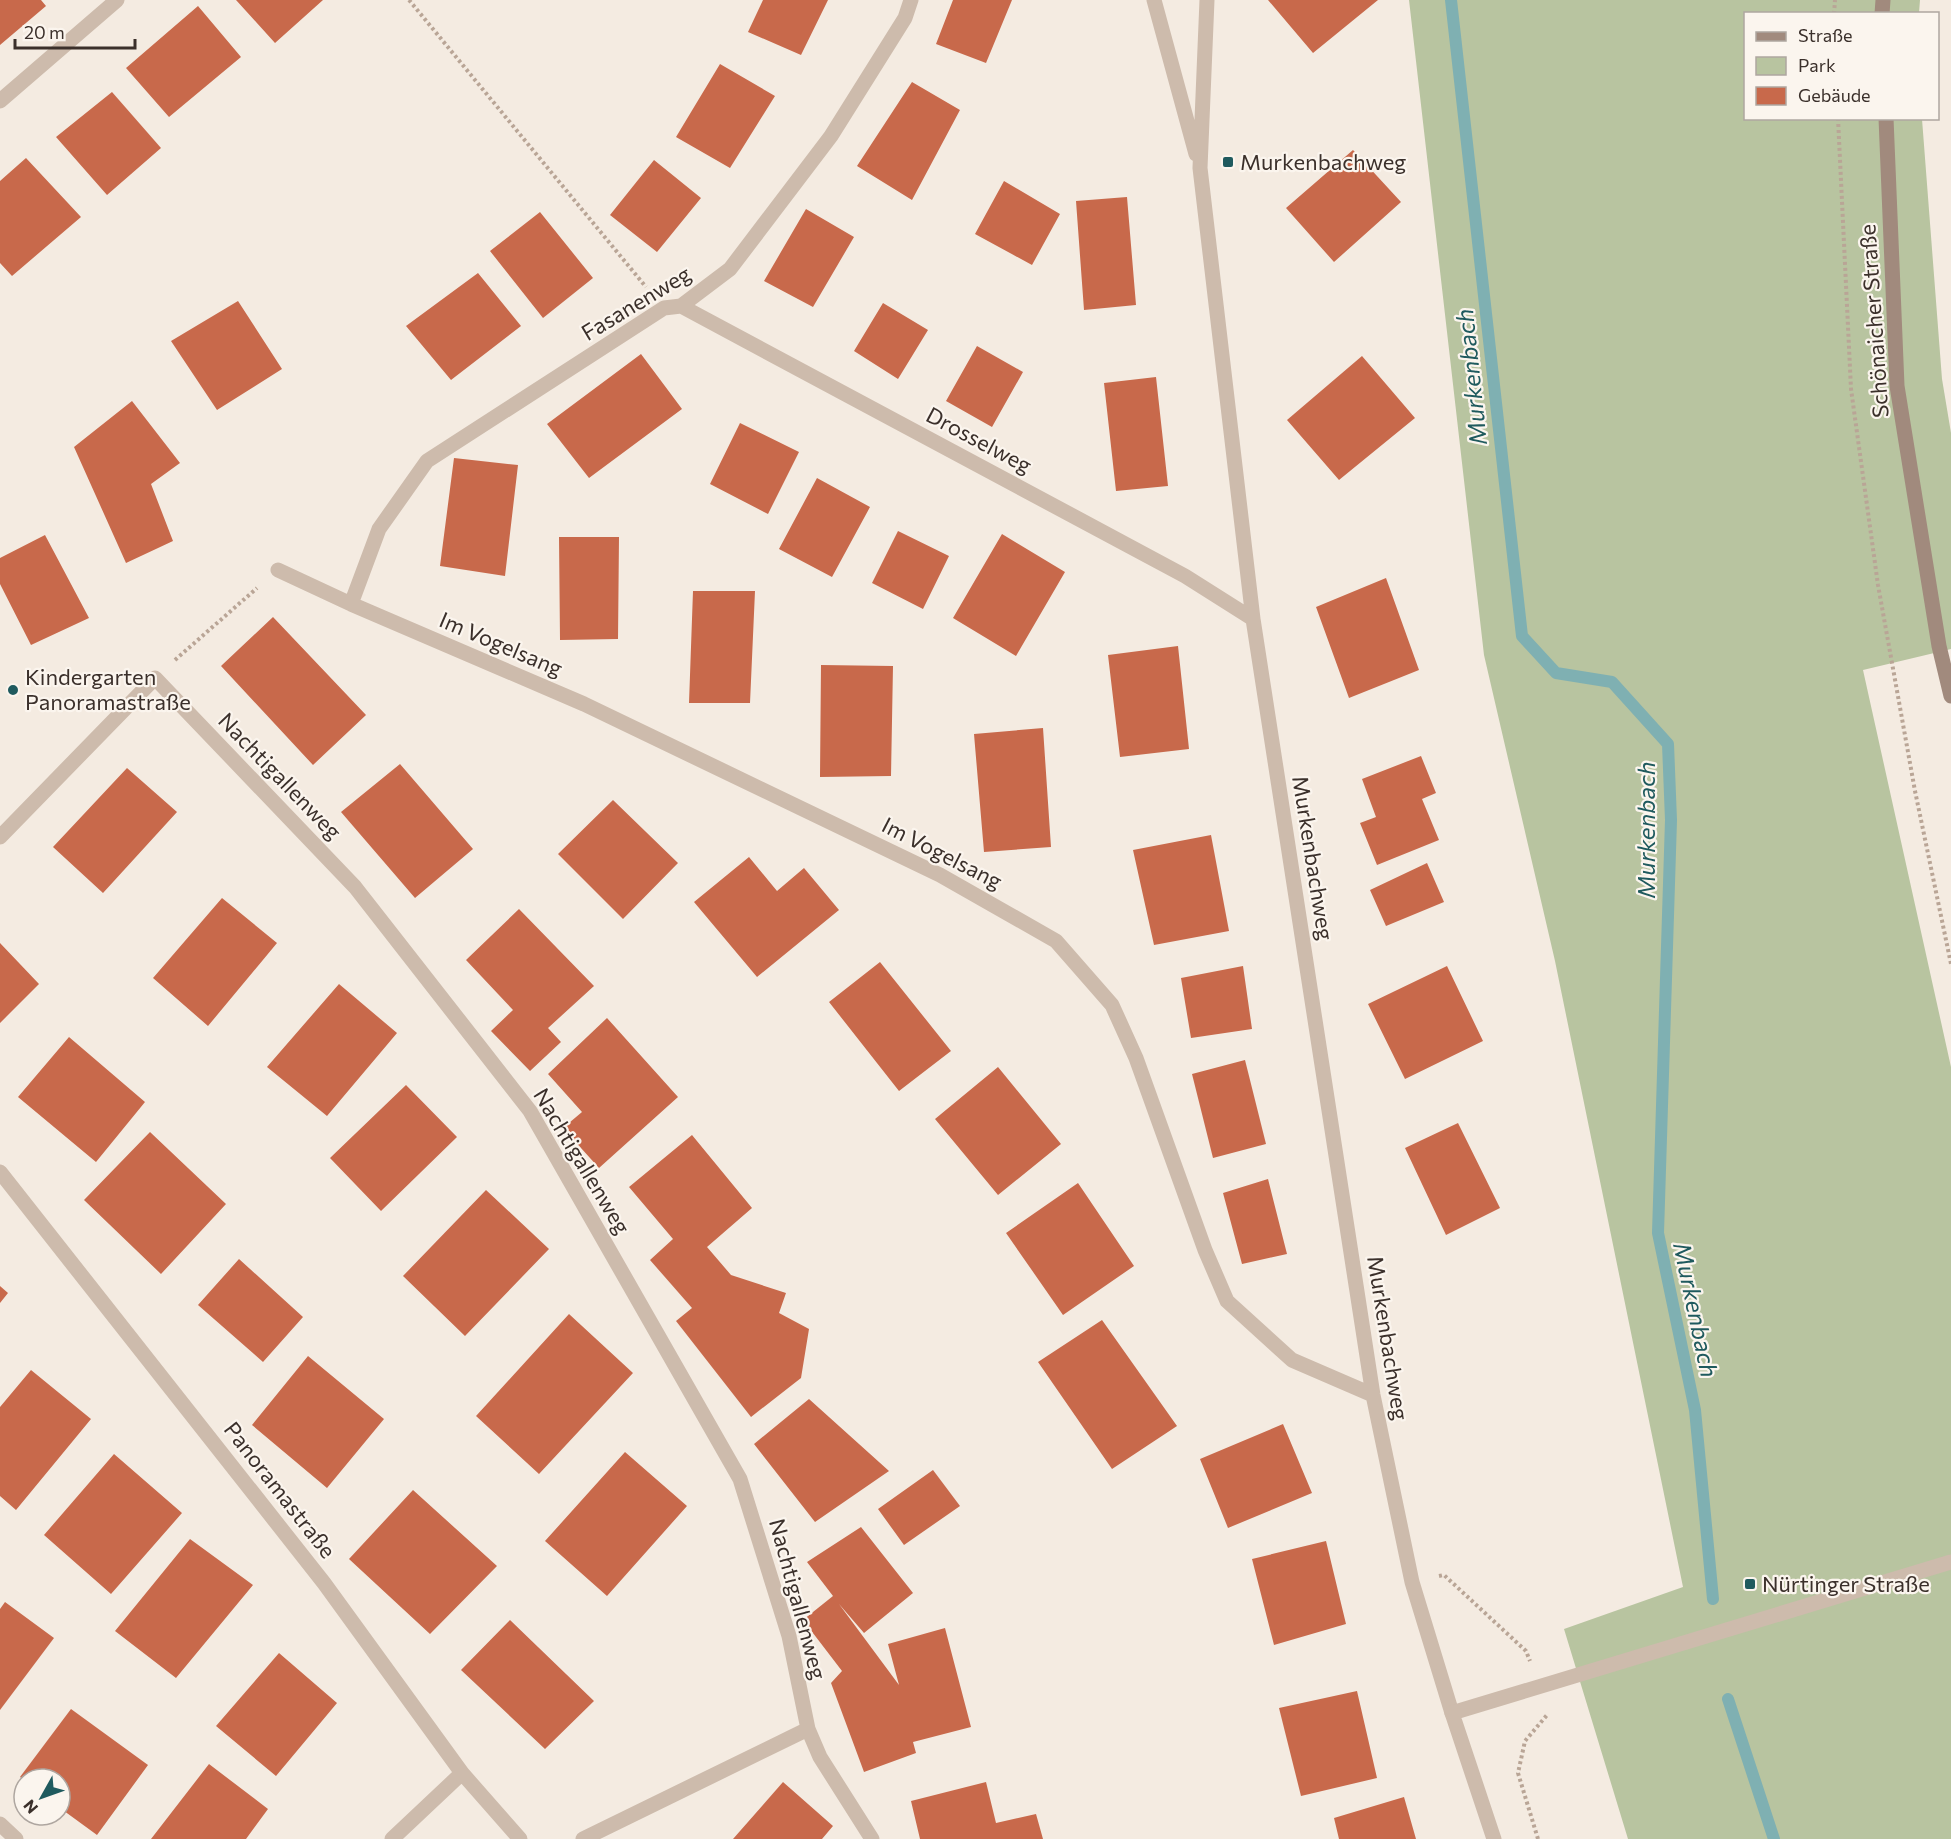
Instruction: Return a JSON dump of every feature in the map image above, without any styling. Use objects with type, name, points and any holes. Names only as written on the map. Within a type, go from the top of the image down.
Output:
[{"type":"main road","name":"Schönaicher Straße","points":[[1886,120],[1898,386],[1939,646],[1951,696]]},
{"type":"street","points":[[0,101],[117,0]]},
{"type":"street","name":"Fasanenweg","points":[[351,604],[379,529],[427,462],[664,308],[681,306],[730,269],[816,155],[905,18],[911,0]]},
{"type":"street","points":[[1154,0],[1200,168]]},
{"type":"street","name":"Murkenbachweg","points":[[1207,0],[1200,168],[1253,619],[1373,1395],[1412,1582],[1494,1839]]},
{"type":"street","name":"Drosselweg","points":[[681,306],[1185,576],[1253,619]]},
{"type":"street","name":"Im Vogelsang","points":[[278,570],[584,705],[940,875],[1056,941],[1112,1005],[1136,1058],[1205,1250],[1227,1301],[1292,1360],[1373,1395]]},
{"type":"street","points":[[0,837],[155,678]]},
{"type":"street","name":"Nachtigallenweg","points":[[155,678],[355,887],[530,1111],[740,1479],[789,1636],[808,1729]]},
{"type":"street","name":"Panoramastraße","points":[[0,1172],[324,1583],[462,1773],[520,1839]]},
{"type":"street","points":[[1452,1713],[1951,1562]]},
{"type":"street","points":[[583,1839],[808,1729],[820,1757],[872,1839]]},
{"type":"street","points":[[392,1839],[462,1773]]},
{"type":"street","points":[[0,1824],[16,1839]]},
{"type":"path","points":[[409,0],[664,308]]},
{"type":"path","points":[[1838,120],[1852,401],[1878,585],[1915,791],[1951,964]]},
{"type":"path","points":[[155,678],[278,570]]},
{"type":"path","points":[[1444,1575],[1526,1652],[1550,1710],[1526,1741],[1518,1773],[1538,1839]]},
{"type":"green space","points":[[1409,0],[1920,0],[1919,12],[1744,12],[1744,120],[1922,120],[1942,379],[1951,433],[1951,649],[1863,670],[1951,1067],[1951,1839],[1628,1839],[1564,1629],[1683,1587],[1555,961],[1484,655]]},
{"type":"building","points":[[0,0],[41,0],[46,6],[0,45]]},
{"type":"building","points":[[236,0],[323,0],[275,43]]},
{"type":"building","points":[[763,0],[828,0],[801,55],[748,32]]},
{"type":"building","points":[[953,0],[1012,0],[986,63],[936,44]]},
{"type":"building","points":[[1268,0],[1378,0],[1313,53]]},
{"type":"building","points":[[198,6],[241,57],[169,117],[126,68]]},
{"type":"building","points":[[720,64],[775,96],[730,168],[676,137]]},
{"type":"building","points":[[912,82],[960,110],[912,200],[857,166]]},
{"type":"building","points":[[112,92],[161,148],[107,195],[56,137]]},
{"type":"building","points":[[1353,150],[1401,202],[1334,262],[1286,208]]},
{"type":"building","points":[[26,158],[81,217],[12,276],[0,263],[0,181]]},
{"type":"building","points":[[654,160],[701,198],[657,252],[610,215]]},
{"type":"building","points":[[1004,181],[1060,214],[1032,265],[975,234]]},
{"type":"building","points":[[1127,197],[1136,305],[1084,310],[1076,201]]},
{"type":"building","points":[[806,209],[854,237],[813,307],[764,281]]},
{"type":"building","points":[[540,212],[593,278],[543,318],[490,251]]},
{"type":"building","points":[[478,273],[521,326],[451,380],[406,326]]},
{"type":"building","points":[[238,301],[282,369],[217,410],[171,341]]},
{"type":"building","points":[[883,303],[928,330],[898,379],[854,351]]},
{"type":"building","points":[[977,346],[1023,372],[992,427],[946,401]]},
{"type":"building","points":[[641,354],[682,409],[589,478],[547,424]]},
{"type":"building","points":[[1362,356],[1415,418],[1339,480],[1287,420]]},
{"type":"building","points":[[1156,377],[1168,486],[1116,491],[1104,383]]},
{"type":"building","points":[[132,401],[180,463],[151,484],[173,541],[126,563],[74,447]]},
{"type":"building","points":[[740,423],[799,452],[768,514],[710,484]]},
{"type":"building","points":[[454,458],[518,465],[505,576],[440,566]]},
{"type":"building","points":[[817,478],[870,507],[832,577],[779,549]]},
{"type":"building","points":[[898,531],[949,556],[923,609],[872,583]]},
{"type":"building","points":[[1002,534],[1065,572],[1016,656],[953,618]]},
{"type":"building","points":[[45,535],[89,618],[31,645],[0,584],[0,558]]},
{"type":"building","points":[[559,537],[619,537],[618,639],[560,640]]},
{"type":"building","points":[[1386,578],[1419,670],[1349,698],[1316,607]]},
{"type":"building","points":[[693,591],[755,591],[750,703],[689,703]]},
{"type":"building","points":[[273,617],[366,715],[313,765],[221,666]]},
{"type":"building","points":[[1178,646],[1189,749],[1120,757],[1108,655]]},
{"type":"building","points":[[821,665],[893,666],[891,776],[820,777]]},
{"type":"building","points":[[1043,728],[1051,847],[984,852],[974,734]]},
{"type":"building","points":[[1421,756],[1436,793],[1422,799],[1439,840],[1377,865],[1360,823],[1376,817],[1362,779]]},
{"type":"building","points":[[400,764],[473,849],[415,898],[341,812]]},
{"type":"building","points":[[127,768],[177,812],[103,893],[53,847]]},
{"type":"building","points":[[613,800],[678,863],[623,919],[558,854]]},
{"type":"building","points":[[1211,835],[1229,931],[1154,945],[1133,850]]},
{"type":"building","points":[[749,857],[777,891],[804,868],[839,910],[757,977],[694,902]]},
{"type":"building","points":[[1427,863],[1444,902],[1386,926],[1370,890]]},
{"type":"building","points":[[222,898],[277,943],[208,1026],[153,978]]},
{"type":"building","points":[[519,909],[594,986],[548,1028],[561,1042],[530,1071],[491,1031],[513,1010],[466,960]]},
{"type":"building","points":[[0,943],[39,984],[0,1023]]},
{"type":"building","points":[[880,962],[951,1051],[899,1091],[829,1002]]},
{"type":"building","points":[[1243,966],[1252,1029],[1191,1038],[1181,978]]},
{"type":"building","points":[[1447,966],[1483,1041],[1405,1079],[1368,1004]]},
{"type":"building","points":[[339,984],[397,1033],[327,1116],[267,1067]]},
{"type":"building","points":[[607,1018],[678,1097],[599,1168],[563,1128],[582,1112],[548,1074]]},
{"type":"building","points":[[69,1037],[145,1102],[96,1162],[18,1097]]},
{"type":"building","points":[[1245,1060],[1266,1144],[1213,1158],[1192,1074]]},
{"type":"building","points":[[998,1067],[1061,1144],[998,1195],[935,1119]]},
{"type":"building","points":[[406,1085],[457,1137],[381,1211],[330,1158]]},
{"type":"building","points":[[1458,1123],[1500,1208],[1446,1235],[1405,1148]]},
{"type":"building","points":[[150,1132],[226,1204],[161,1274],[84,1200]]},
{"type":"building","points":[[692,1135],[752,1208],[707,1247],[731,1275],[786,1293],[779,1313],[809,1329],[801,1378],[751,1417],[676,1321],[692,1308],[650,1260],[673,1239],[629,1187]]},
{"type":"building","points":[[1268,1179],[1287,1254],[1242,1264],[1223,1193]]},
{"type":"building","points":[[1078,1183],[1134,1266],[1063,1315],[1006,1233]]},
{"type":"building","points":[[486,1190],[549,1249],[465,1336],[403,1276]]},
{"type":"building","points":[[239,1259],[303,1317],[263,1362],[198,1305]]},
{"type":"building","points":[[0,1286],[8,1293],[0,1303]]},
{"type":"building","points":[[569,1314],[633,1373],[539,1474],[476,1416]]},
{"type":"building","points":[[1102,1320],[1177,1426],[1112,1469],[1038,1362]]},
{"type":"building","points":[[308,1356],[384,1419],[327,1488],[252,1425]]},
{"type":"building","points":[[31,1370],[91,1419],[16,1510],[0,1496],[0,1407]]},
{"type":"building","points":[[809,1399],[889,1471],[815,1522],[754,1444]]},
{"type":"building","points":[[1283,1424],[1312,1493],[1228,1528],[1200,1459]]},
{"type":"building","points":[[625,1452],[687,1506],[607,1596],[545,1541]]},
{"type":"building","points":[[114,1454],[182,1513],[111,1594],[44,1535]]},
{"type":"building","points":[[933,1470],[960,1506],[904,1545],[878,1509]]},
{"type":"building","points":[[413,1490],[497,1566],[430,1634],[349,1559]]},
{"type":"building","points":[[861,1527],[913,1593],[864,1633],[839,1604],[899,1685],[888,1644],[945,1628],[971,1727],[913,1742],[916,1753],[864,1772],[831,1683],[842,1671],[803,1620],[833,1596],[807,1562]]},
{"type":"building","points":[[190,1539],[253,1585],[176,1678],[115,1631]]},
{"type":"building","points":[[1326,1541],[1346,1624],[1274,1645],[1252,1559]]},
{"type":"building","points":[[5,1602],[54,1638],[0,1710],[0,1609]]},
{"type":"building","points":[[510,1620],[594,1701],[545,1749],[461,1670]]},
{"type":"building","points":[[279,1653],[337,1703],[276,1776],[216,1726]]},
{"type":"building","points":[[1357,1691],[1377,1778],[1301,1796],[1279,1708]]},
{"type":"building","points":[[71,1709],[148,1765],[97,1835],[72,1817],[72,1767],[28,1767]]},
{"type":"building","points":[[209,1764],[268,1809],[246,1839],[151,1839]]},
{"type":"building","points":[[783,1782],[833,1826],[822,1839],[733,1839]]},
{"type":"building","points":[[986,1782],[996,1823],[1036,1814],[1043,1839],[920,1839],[911,1801]]},
{"type":"building","points":[[1404,1797],[1416,1839],[1339,1839],[1334,1818]]},
{"type":"waterway","name":"Murkenbach","points":[[1451,0],[1522,636],[1556,673],[1612,682],[1668,744],[1671,820],[1658,1233],[1695,1410],[1713,1599]]},
{"type":"waterway","name":"Murkenbach","points":[[1728,1699],[1774,1839]]},
{"type":"place","name":"Murkenbachweg","points":[[1228,162]]},
{"type":"place","name":"Kindergarten Panoramastraße","points":[[13,690]]},
{"type":"place","name":"Nürtinger Straße","points":[[1750,1584]]}]
